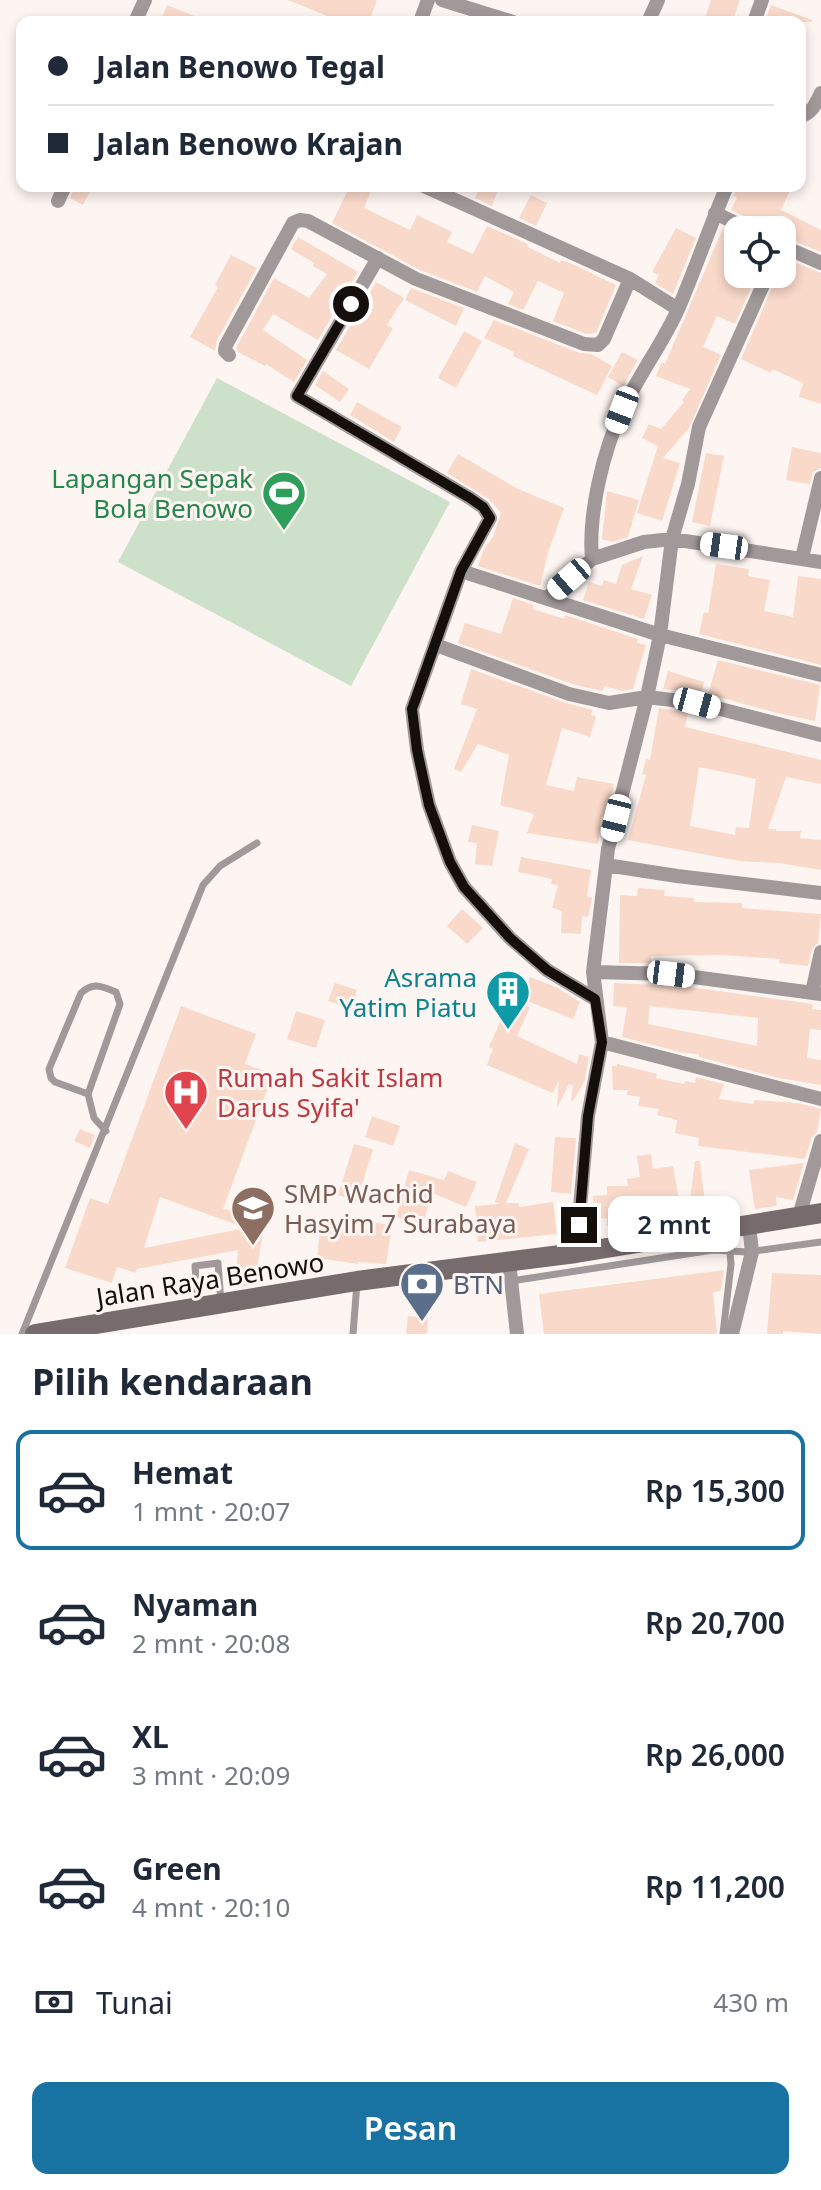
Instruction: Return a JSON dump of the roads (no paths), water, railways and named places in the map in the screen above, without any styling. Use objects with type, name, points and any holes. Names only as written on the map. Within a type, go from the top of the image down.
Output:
[{"type":"main road","name":"Jalan Raya Benowo","points":[[42,1334],[118,1328],[199,1309],[357,1281],[510,1271],[576,1253],[821,1213]]},
{"type":"street","points":[[443,0],[494,16]]},
{"type":"street","points":[[806,115],[821,93]]},
{"type":"street","points":[[58,201],[62,192]]},
{"type":"street","points":[[437,192],[630,279],[678,309]]},
{"type":"street","points":[[592,559],[590,535],[604,466],[622,410],[678,309],[724,192]]},
{"type":"street","points":[[715,213],[724,217]]},
{"type":"street","points":[[229,355],[225,351],[226,345],[293,223],[300,220],[308,221],[416,279],[584,344],[598,345],[604,339],[630,279]]},
{"type":"street","points":[[796,252],[821,263]]},
{"type":"street","points":[[378,258],[297,396],[470,498],[483,507],[490,518],[461,571],[412,709],[429,805],[450,862],[464,887],[510,938],[547,970],[595,999]]},
{"type":"street","points":[[576,1253],[588,1116],[602,1042],[593,972],[606,865],[647,697],[660,635],[672,539],[688,484],[699,427],[762,288]]},
{"type":"street","points":[[802,558],[821,478]]},
{"type":"street","points":[[547,598],[592,559],[644,542],[672,539],[821,562]]},
{"type":"street","points":[[461,571],[660,635],[821,675]]},
{"type":"street","points":[[436,645],[569,694],[609,703],[647,697],[697,703],[821,735]]},
{"type":"street","points":[[606,865],[821,893]]},
{"type":"street","points":[[593,972],[671,974],[817,993],[821,952]]},
{"type":"street","points":[[602,1042],[821,1099]]},
{"type":"street","points":[[799,1216],[821,1141]]},
{"type":"street","points":[[732,1334],[750,1252],[749,1225]]},
{"type":"street","points":[[510,1271],[517,1334]]},
{"type":"lane","points":[[22,1334],[106,1131],[194,904],[209,876],[257,843]]},
{"type":"lane","points":[[88,1094],[55,1082],[49,1069],[81,993],[95,985],[116,992],[120,1004],[88,1094],[94,1118],[106,1131]]},
{"type":"lane","points":[[723,1334],[732,1251],[728,1229]]},
{"type":"lane","points":[[510,1271],[713,1250],[750,1252],[821,1242]]},
{"type":"lane","points":[[199,1309],[195,1266],[218,1263],[221,1305]]},
{"type":"lane","points":[[353,1334],[357,1281]]},
{"type":"place","name":"Lapangan Sepak Bola Benowo","points":[[284,532]]},
{"type":"place","name":"Asrama Yatim Piatu","points":[[508,1031]]},
{"type":"place","name":"Rumah Sakit Islam Darus Syifa'","points":[[186,1131]]},
{"type":"place","name":"SMP Wachid Hasyim 7 Surabaya","points":[[253,1247]]},
{"type":"place","name":"BTN","points":[[422,1323]]}]
